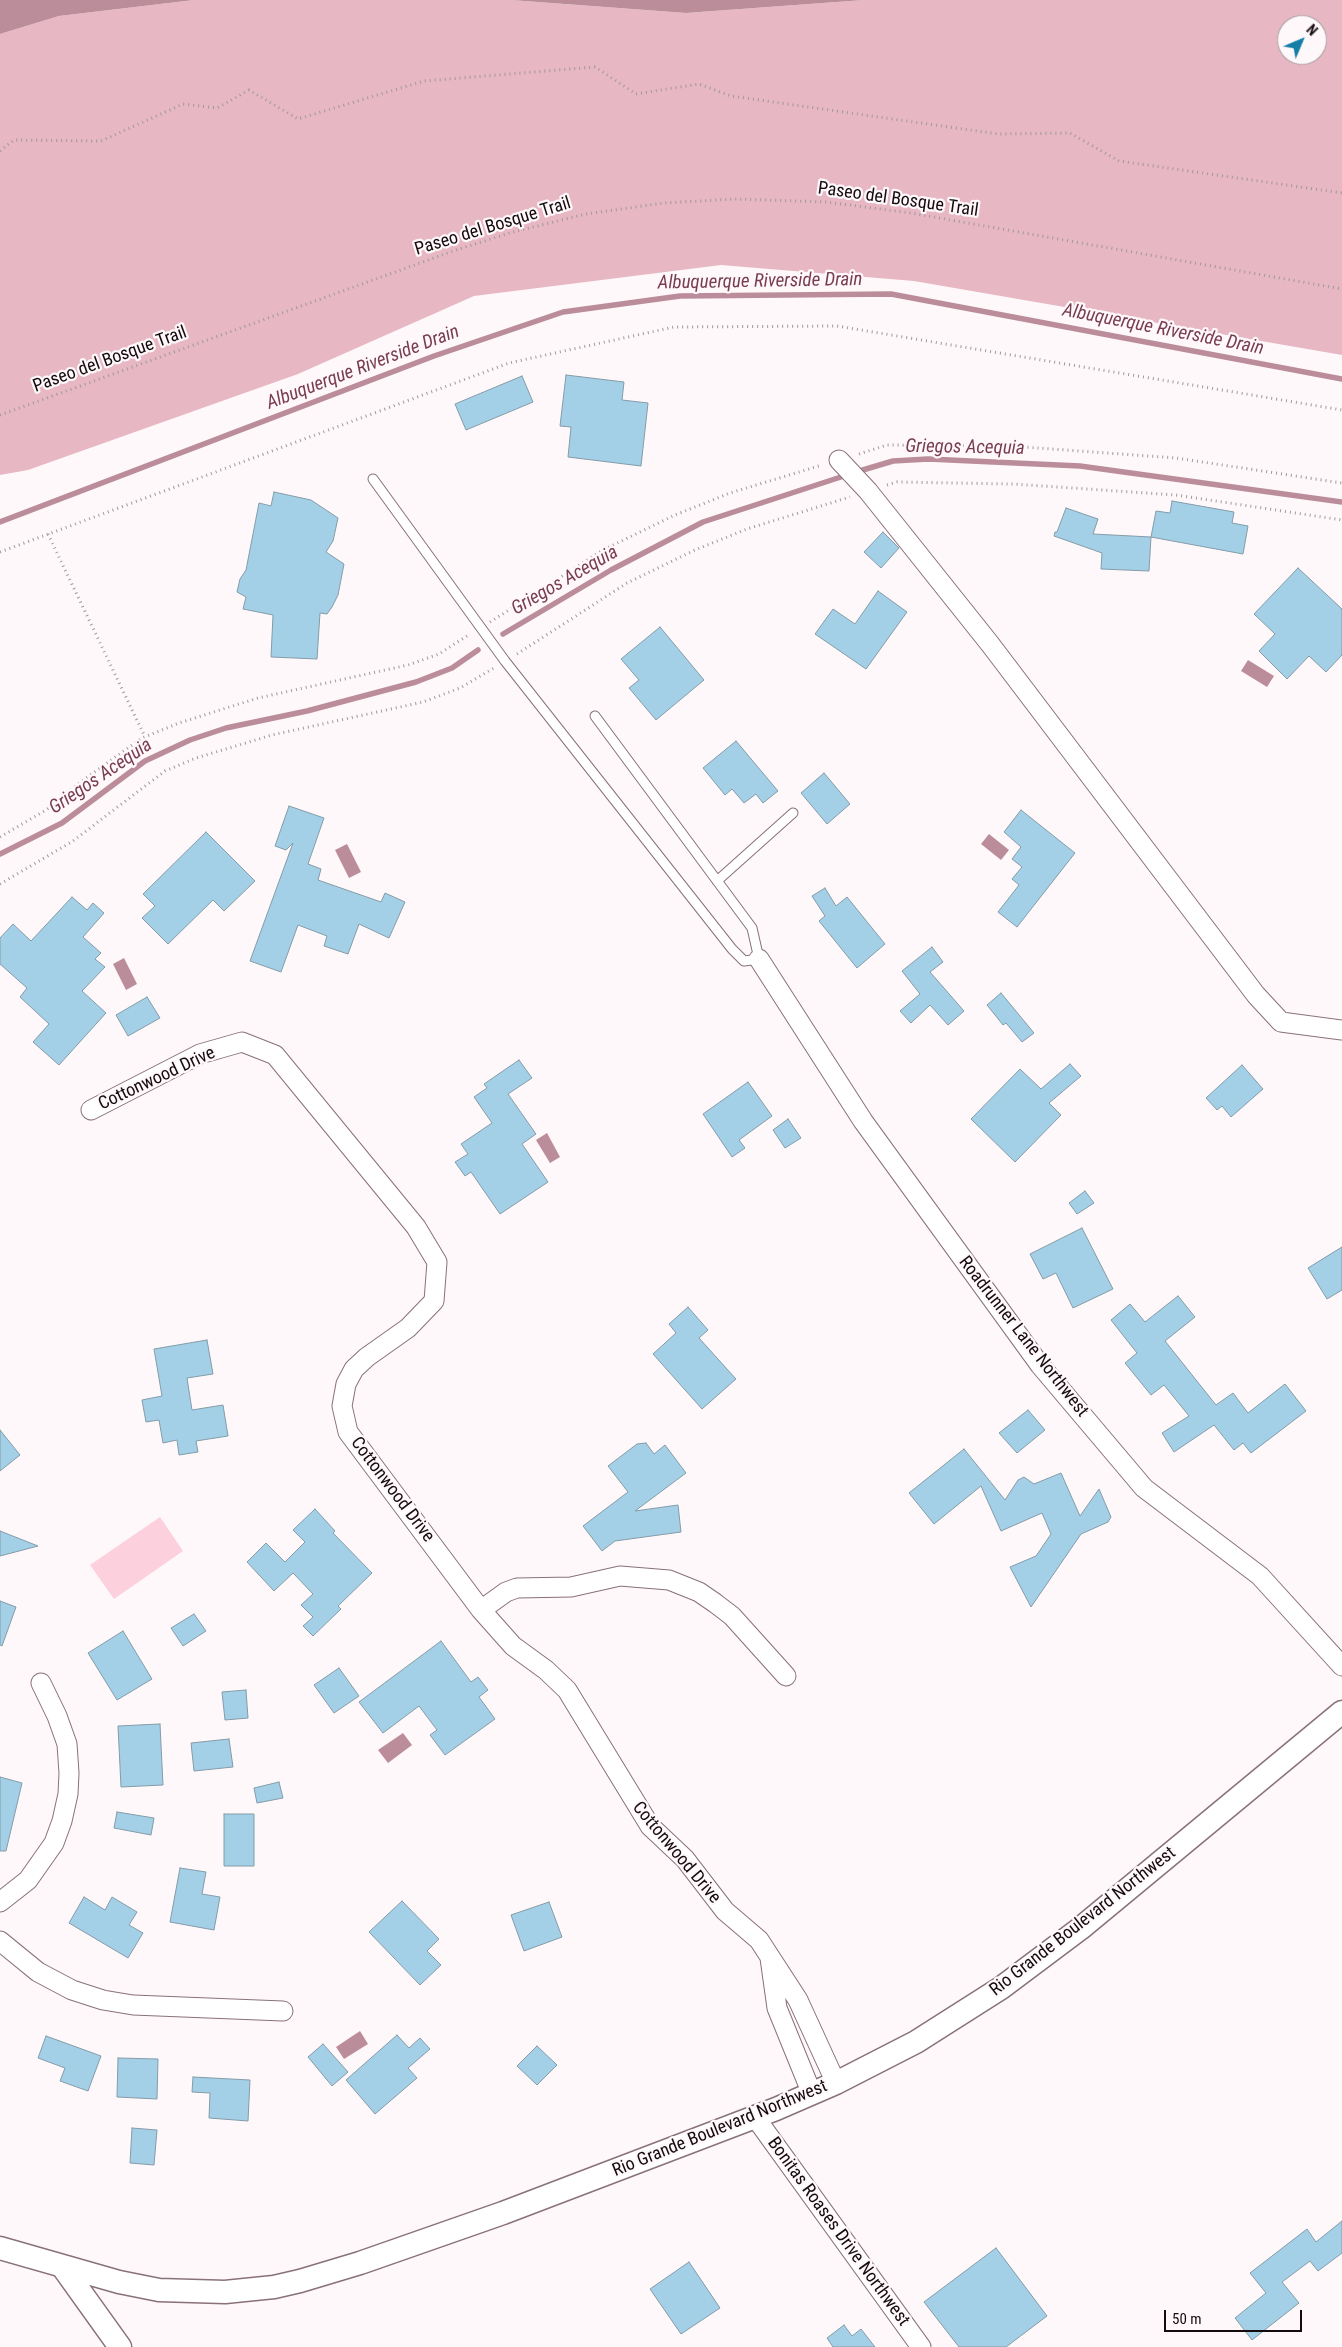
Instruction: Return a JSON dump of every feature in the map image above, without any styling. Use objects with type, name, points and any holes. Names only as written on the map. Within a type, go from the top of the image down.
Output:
[{"type":"street","points":[[842,463],[866,489],[990,644],[1256,994],[1281,1022],[1342,1030]]},
{"type":"street","name":"Roadrunner Lane Northwest","points":[[759,959],[863,1121],[1040,1365],[1144,1488],[1260,1576],[1342,1666]]},
{"type":"street","name":"Cottonwood Drive","points":[[91,1110],[200,1054],[242,1042],[275,1055],[416,1227],[436,1262],[434,1301],[408,1328],[367,1357],[354,1369],[343,1394],[342,1414],[348,1432],[481,1610],[513,1646],[546,1670],[567,1690],[650,1826],[685,1859],[719,1904],[759,1940],[798,2000],[836,2083]]},
{"type":"street","points":[[481,1610],[506,1592],[517,1588],[563,1588],[620,1576],[668,1580],[699,1592],[732,1616],[786,1676]]},
{"type":"street","points":[[0,1902],[28,1880],[54,1843],[68,1794],[67,1744],[57,1716],[41,1683]]},
{"type":"street","name":"Rio Grande Boulevard Northwest","points":[[0,2248],[119,2282],[159,2290],[194,2293],[251,2290],[300,2281],[360,2263],[503,2213],[755,2117],[836,2083],[916,2042],[959,2016],[1041,1959],[1342,1712]]},
{"type":"street","points":[[0,1941],[38,1972],[72,1990],[103,2000],[132,2005],[283,2011]]},
{"type":"street","points":[[770,1957],[777,2008],[812,2094]]},
{"type":"street","name":"Bonitas Roases Drive Northwest","points":[[755,2117],[921,2347]]},
{"type":"street","points":[[62,2266],[120,2347]]},
{"type":"lane","points":[[373,479],[505,661],[732,949],[744,961],[759,959],[752,928],[595,716]]},
{"type":"lane","points":[[717,881],[793,813]]},
{"type":"path","points":[[0,151],[14,140],[101,141],[183,104],[217,108],[249,90],[298,119],[424,81],[595,66],[636,94],[699,84],[731,96],[998,134],[1070,133],[1119,161],[1342,193]]},
{"type":"path","name":"Paseo del Bosque Trail","points":[[0,415],[446,254],[513,232],[586,214],[664,203],[735,198],[835,203],[920,215],[1342,289]]},
{"type":"path","points":[[0,552],[509,363],[674,327],[837,326],[1342,410]]},
{"type":"path","points":[[0,837],[46,810],[86,778],[145,737],[179,723],[258,698],[408,665],[438,654],[530,598],[603,550],[675,515],[730,493],[842,463],[887,445],[1010,446],[1176,458],[1342,483]]},
{"type":"path","points":[[0,884],[72,841],[165,771],[196,758],[272,735],[423,702],[460,688],[627,583],[695,550],[747,529],[866,489],[897,482],[1013,484],[1176,495],[1342,520]]},
{"type":"path","points":[[48,534],[145,737]]},
{"type":"shaded area","points":[[0,0],[194,0],[59,16],[0,34]]},
{"type":"shaded area","points":[[194,0],[511,0],[686,13],[864,0],[1342,0],[1342,355],[914,281],[721,265],[474,296],[298,374],[28,470],[0,475],[0,34],[59,16]]},
{"type":"shaded area","points":[[511,0],[864,0],[686,13]]},
{"type":"shaded area","points":[[1248,660],[1274,676],[1267,687],[1241,671]]},
{"type":"shaded area","points":[[989,834],[1009,850],[1001,860],[981,844]]},
{"type":"shaded area","points":[[347,844],[361,872],[349,878],[335,850]]},
{"type":"shaded area","points":[[124,958],[137,984],[126,990],[113,964]]},
{"type":"shaded area","points":[[547,1133],[560,1157],[550,1163],[536,1140]]},
{"type":"shaded area","points":[[160,1517],[183,1551],[114,1599],[90,1565]]},
{"type":"shaded area","points":[[403,1733],[412,1745],[388,1763],[378,1750]]},
{"type":"shaded area","points":[[360,2031],[368,2044],[344,2059],[336,2047]]},
{"type":"building","points":[[566,375],[624,382],[622,400],[648,403],[641,466],[568,457],[571,427],[560,426]]},
{"type":"building","points":[[522,376],[533,402],[466,430],[455,404]]},
{"type":"building","points":[[274,492],[311,500],[338,518],[333,541],[326,552],[344,564],[338,595],[327,614],[320,613],[317,659],[271,657],[273,615],[243,609],[246,597],[237,592],[240,579],[246,570],[259,503],[271,506]]},
{"type":"building","points":[[1172,501],[1234,512],[1232,523],[1248,526],[1243,554],[1151,537],[1156,511],[1170,513]]},
{"type":"building","points":[[1066,508],[1098,519],[1093,534],[1151,537],[1149,571],[1101,569],[1102,553],[1054,536]]},
{"type":"building","points":[[883,532],[899,548],[881,568],[864,552]]},
{"type":"building","points":[[1298,568],[1342,609],[1342,655],[1326,672],[1309,656],[1287,679],[1259,651],[1275,634],[1254,614]]},
{"type":"building","points":[[878,591],[907,612],[866,669],[815,634],[833,609],[855,624]]},
{"type":"building","points":[[660,627],[704,680],[656,720],[629,688],[639,680],[621,659]]},
{"type":"building","points":[[736,741],[778,791],[763,803],[756,794],[744,803],[732,789],[725,795],[703,768]]},
{"type":"building","points":[[824,773],[850,804],[827,824],[801,793]]},
{"type":"building","points":[[289,806],[324,818],[308,864],[321,869],[318,880],[381,902],[385,893],[405,902],[389,938],[359,924],[348,954],[324,946],[327,936],[298,925],[281,972],[250,961],[293,843],[286,850],[275,846]]},
{"type":"building","points":[[1021,810],[1075,853],[1017,927],[998,912],[1019,885],[1012,879],[1022,867],[1012,859],[1021,847],[1004,832]]},
{"type":"building","points":[[206,832],[255,881],[224,911],[213,900],[168,944],[142,918],[155,906],[143,894]]},
{"type":"building","points":[[825,888],[836,906],[847,897],[885,944],[857,968],[819,921],[825,916],[812,896]]},
{"type":"building","points":[[72,897],[87,910],[93,903],[104,913],[83,937],[101,953],[95,959],[105,967],[82,991],[106,1013],[59,1065],[33,1042],[49,1024],[20,997],[27,988],[0,964],[0,938],[13,924],[31,941]]},
{"type":"building","points":[[932,947],[943,962],[930,972],[964,1011],[948,1025],[930,1005],[911,1023],[900,1011],[920,994],[902,971]]},
{"type":"building","points":[[1001,993],[1034,1033],[1022,1042],[1006,1023],[1003,1025],[987,1005]]},
{"type":"building","points":[[147,997],[160,1018],[128,1036],[116,1015]]},
{"type":"building","points":[[519,1060],[532,1078],[508,1094],[536,1134],[522,1144],[548,1182],[500,1214],[471,1172],[465,1176],[455,1162],[468,1154],[461,1144],[492,1123],[474,1097],[487,1088],[484,1084]]},
{"type":"building","points":[[1070,1064],[1081,1076],[1049,1103],[1061,1115],[1015,1162],[971,1119],[1020,1069],[1041,1089]]},
{"type":"building","points":[[1242,1065],[1263,1089],[1231,1117],[1222,1106],[1217,1110],[1206,1098]]},
{"type":"building","points":[[748,1082],[772,1116],[739,1140],[745,1148],[732,1157],[703,1114]]},
{"type":"building","points":[[788,1119],[801,1138],[785,1148],[773,1130]]},
{"type":"building","points":[[1085,1191],[1094,1203],[1077,1214],[1069,1203]]},
{"type":"building","points":[[1082,1228],[1113,1289],[1073,1308],[1056,1273],[1043,1279],[1030,1254]]},
{"type":"building","points":[[1342,1247],[1342,1290],[1327,1299],[1308,1268]]},
{"type":"building","points":[[1178,1296],[1195,1317],[1165,1341],[1216,1405],[1233,1393],[1248,1413],[1285,1384],[1306,1411],[1251,1453],[1243,1443],[1234,1450],[1214,1425],[1174,1452],[1162,1433],[1189,1416],[1164,1385],[1151,1395],[1125,1363],[1137,1353],[1111,1320],[1130,1304],[1145,1322]]},
{"type":"building","points":[[688,1307],[708,1330],[699,1338],[736,1379],[702,1409],[653,1354],[676,1333],[669,1324]]},
{"type":"building","points":[[207,1340],[213,1374],[187,1378],[192,1410],[223,1405],[228,1436],[196,1441],[198,1452],[179,1455],[177,1440],[163,1443],[159,1420],[146,1422],[142,1400],[162,1396],[154,1349]]},
{"type":"building","points":[[1028,1410],[1045,1430],[1017,1453],[999,1433]]},
{"type":"building","points":[[0,1430],[20,1455],[0,1471]]},
{"type":"building","points":[[646,1443],[654,1454],[665,1445],[686,1473],[635,1511],[678,1505],[681,1532],[615,1541],[602,1551],[583,1526],[628,1492],[608,1466],[637,1444]]},
{"type":"building","points":[[964,1449],[1005,1500],[1018,1480],[1024,1477],[1034,1484],[1061,1473],[1080,1516],[1099,1489],[1111,1517],[1108,1522],[1081,1534],[1031,1607],[1010,1567],[1036,1556],[1051,1534],[1042,1513],[1001,1531],[981,1486],[934,1524],[909,1493]]},
{"type":"building","points":[[315,1509],[335,1531],[333,1533],[372,1573],[338,1606],[341,1609],[313,1636],[303,1626],[313,1617],[301,1605],[313,1594],[293,1573],[274,1591],[247,1562],[266,1543],[285,1562],[305,1542],[293,1530]]},
{"type":"building","points":[[0,1531],[38,1546],[0,1556]]},
{"type":"building","points":[[0,1601],[16,1607],[2,1646],[0,1645]]},
{"type":"building","points":[[194,1614],[206,1631],[183,1646],[171,1628]]},
{"type":"building","points":[[123,1631],[152,1679],[117,1700],[88,1653]]},
{"type":"building","points":[[441,1641],[471,1682],[478,1677],[488,1690],[479,1697],[495,1719],[445,1755],[430,1735],[437,1730],[419,1706],[383,1733],[359,1702]]},
{"type":"building","points":[[339,1668],[359,1696],[334,1713],[314,1685]]},
{"type":"building","points":[[246,1690],[248,1718],[225,1720],[222,1692]]},
{"type":"building","points":[[160,1724],[163,1785],[121,1787],[118,1726]]},
{"type":"building","points":[[229,1739],[233,1767],[194,1771],[191,1743]]},
{"type":"building","points":[[0,1777],[22,1783],[6,1851],[0,1851]]},
{"type":"building","points":[[279,1782],[283,1798],[257,1803],[254,1788]]},
{"type":"building","points":[[117,1812],[154,1818],[151,1835],[114,1828]]},
{"type":"building","points":[[224,1814],[254,1814],[254,1866],[224,1866]]},
{"type":"building","points":[[180,1868],[206,1872],[202,1894],[220,1897],[214,1930],[170,1922]]},
{"type":"building","points":[[84,1897],[105,1910],[112,1897],[137,1912],[129,1925],[143,1933],[128,1958],[69,1923]]},
{"type":"building","points":[[402,1901],[439,1939],[427,1951],[441,1965],[420,1985],[369,1932]]},
{"type":"building","points":[[549,1902],[562,1937],[524,1951],[511,1915]]},
{"type":"building","points":[[397,2035],[409,2048],[420,2038],[430,2049],[408,2068],[417,2078],[375,2114],[346,2080]]},
{"type":"building","points":[[46,2036],[101,2056],[88,2091],[60,2081],[65,2068],[38,2058]]},
{"type":"building","points":[[323,2044],[348,2072],[332,2086],[308,2057]]},
{"type":"building","points":[[537,2046],[557,2065],[537,2085],[517,2066]]},
{"type":"building","points":[[118,2058],[158,2059],[157,2099],[117,2097]]},
{"type":"building","points":[[193,2077],[250,2080],[248,2121],[209,2118],[210,2093],[192,2092]]},
{"type":"building","points":[[132,2128],[157,2130],[154,2165],[130,2163]]},
{"type":"building","points":[[1342,2221],[1342,2253],[1318,2271],[1310,2261],[1282,2282],[1299,2303],[1252,2340],[1235,2318],[1266,2293],[1250,2273],[1307,2229],[1316,2242]]},
{"type":"building","points":[[996,2248],[1047,2316],[1006,2347],[959,2347],[924,2302]]},
{"type":"building","points":[[689,2262],[720,2308],[681,2334],[650,2289]]},
{"type":"building","points":[[844,2325],[852,2336],[861,2329],[875,2347],[833,2347],[827,2338]]},
{"type":"waterway","name":"Albuquerque Riverside Drain","points":[[0,522],[434,356],[563,312],[680,296],[891,294],[1342,379]]},
{"type":"waterway","name":"Griegos Acequia","points":[[856,472],[893,461],[928,459],[1080,466],[1342,502]]},
{"type":"waterway","name":"Griegos Acequia","points":[[503,634],[611,570],[703,522],[847,475]]},
{"type":"waterway","name":"Griegos Acequia","points":[[0,854],[62,823],[145,761],[190,740],[226,728],[307,711],[416,682],[452,668],[478,650]]}]
